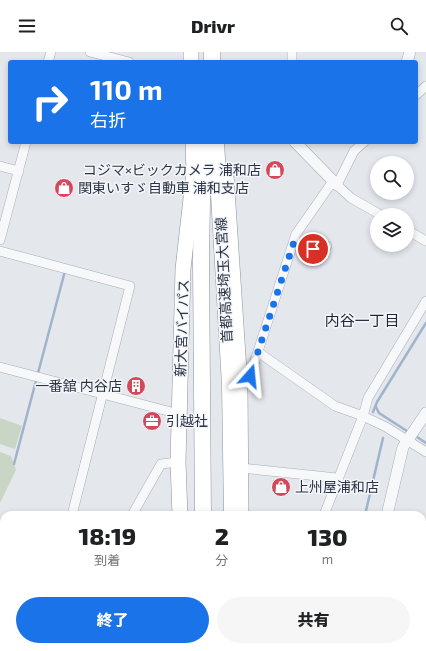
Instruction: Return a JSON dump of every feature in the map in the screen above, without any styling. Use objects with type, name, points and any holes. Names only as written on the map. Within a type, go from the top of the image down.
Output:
[{"type":"highway","name":"新大宮バイパス","points":[[180,511],[178,462],[183,268],[194,172],[193,144]]},
{"type":"highway","name":"首都高速埼玉大宮線","points":[[203,144],[201,260],[203,511]]},
{"type":"highway","name":"首都高速埼玉大宮線","points":[[216,144],[230,385],[232,511]]},
{"type":"highway","points":[[224,144],[239,382],[241,511]]},
{"type":"highway","points":[[192,511],[193,345],[201,260]]},
{"type":"highway","points":[[231,490],[239,511]]},
{"type":"street","points":[[93,52],[123,60]]},
{"type":"street","points":[[418,93],[426,86]]},
{"type":"street","points":[[0,240],[26,144]]},
{"type":"street","points":[[297,144],[351,198],[370,209]]},
{"type":"street","points":[[239,382],[250,376],[296,234],[335,183],[354,151],[362,144]]},
{"type":"street","points":[[0,166],[19,171]]},
{"type":"street","points":[[414,234],[426,241]]},
{"type":"street","points":[[294,242],[309,250],[313,249],[321,254],[327,246]]},
{"type":"street","points":[[0,250],[130,286],[73,511]]},
{"type":"street","points":[[325,511],[337,478],[364,417],[368,398],[426,301]]},
{"type":"street","points":[[258,352],[335,406],[364,417],[376,424],[409,435],[426,452]]},
{"type":"street","points":[[0,367],[179,414]]},
{"type":"street","points":[[389,511],[398,462],[409,435],[426,413]]},
{"type":"street","points":[[134,511],[161,464],[178,462]]},
{"type":"street","points":[[241,468],[337,478]]},
{"type":"green space","points":[[0,418],[22,426],[15,449],[0,444]]},
{"type":"green space","points":[[0,452],[11,456],[16,470],[0,503]]},
{"type":"waterway","points":[[14,464],[65,271]]},
{"type":"waterway","points":[[373,412],[377,402],[426,323]]},
{"type":"waterway","points":[[376,407],[379,413],[410,433]]},
{"type":"waterway","points":[[414,435],[426,443]]},
{"type":"waterway","points":[[366,511],[383,438]]},
{"type":"place","name":"コジマ×ビックカメラ 浦和店","points":[[275,170]]},
{"type":"place","name":"関東いすゞ自動車 浦和支店","points":[[64,188]]},
{"type":"place","name":"一番舘 内谷店","points":[[136,386]]},
{"type":"place","name":"引越社","points":[[152,421]]},
{"type":"place","name":"上州屋浦和店","points":[[281,487]]},
{"type":"district","name":"内谷一丁目","points":[[362,321]]},
{"type":"route","points":[[250,376],[294,242],[309,250],[313,249]]}]
